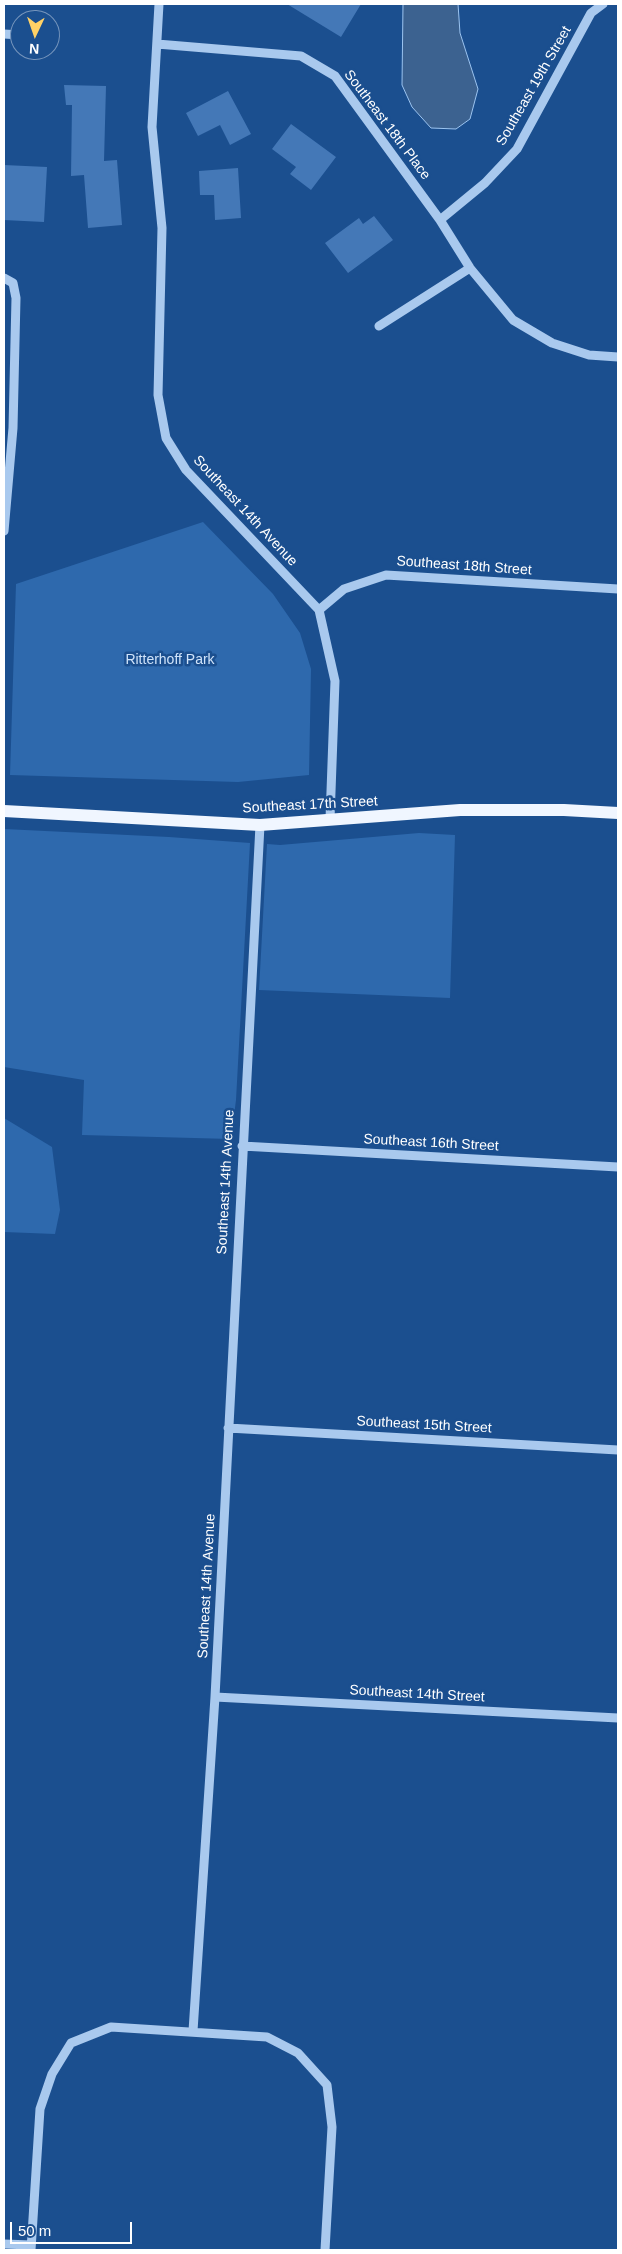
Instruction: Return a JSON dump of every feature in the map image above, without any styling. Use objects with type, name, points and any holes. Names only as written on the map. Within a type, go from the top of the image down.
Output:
[{"type":"main road","name":"Southeast 17th Street","points":[[4,811],[260,825],[460,810],[564,810],[618,813]]},
{"type":"street","name":"Southeast 14th Avenue","points":[[158,4],[152,127],[162,228],[158,394],[166,438],[186,470],[319,610]]},
{"type":"street","name":"Southeast 19th Street","points":[[440,220],[485,183],[517,149],[591,13],[603,4]]},
{"type":"street","name":"Southeast 18th Place","points":[[157,44],[301,56],[335,76],[440,220],[470,268],[512,320],[552,343],[589,355],[618,357]]},
{"type":"street","points":[[379,326],[470,268]]},
{"type":"street","points":[[4,278],[13,283],[16,298],[13,428],[4,531]]},
{"type":"street","name":"Southeast 18th Street","points":[[319,610],[344,589],[386,575],[618,590]]},
{"type":"street","points":[[319,610],[335,681],[330,819]]},
{"type":"street","name":"Southeast 14th Avenue","points":[[193,2031],[215,1697],[260,825]]},
{"type":"street","name":"Southeast 16th Street","points":[[242,1146],[618,1167]]},
{"type":"street","name":"Southeast 15th Street","points":[[228,1428],[618,1450]]},
{"type":"street","name":"Southeast 14th Street","points":[[215,1697],[618,1718]]},
{"type":"street","points":[[4,2244],[31,2247],[40,2109],[52,2074],[71,2043],[111,2027],[267,2037],[298,2053],[327,2085],[332,2126],[325,2250]]},
{"type":"green space","name":"Ritterhoff Park","points":[[203,522],[273,594],[300,633],[311,669],[309,775],[238,782],[10,775],[16,584]]},
{"type":"green space","points":[[4,829],[250,843],[236,1100],[231,1139],[82,1135],[84,1080],[4,1067]]},
{"type":"green space","points":[[419,833],[455,835],[450,998],[259,990],[267,844],[280,845]]},
{"type":"green space","points":[[4,1118],[52,1147],[60,1210],[55,1234],[4,1232]]},
{"type":"shaded area","points":[[403,4],[458,4],[460,33],[478,89],[470,119],[456,129],[431,128],[412,107],[402,85]]},
{"type":"building","points":[[287,4],[361,4],[341,37]]},
{"type":"building","points":[[64,85],[106,86],[104,161],[117,160],[122,225],[88,228],[84,175],[71,176],[72,105],[66,105]]},
{"type":"building","points":[[228,91],[251,134],[230,145],[220,125],[198,136],[186,113]]},
{"type":"building","points":[[291,124],[336,157],[311,190],[290,174],[296,167],[272,149]]},
{"type":"building","points":[[4,165],[47,167],[44,222],[4,220]]},
{"type":"building","points":[[238,168],[241,218],[215,220],[214,195],[200,195],[199,171]]},
{"type":"building","points":[[374,216],[393,240],[348,273],[325,243],[359,218],[363,224]]}]
